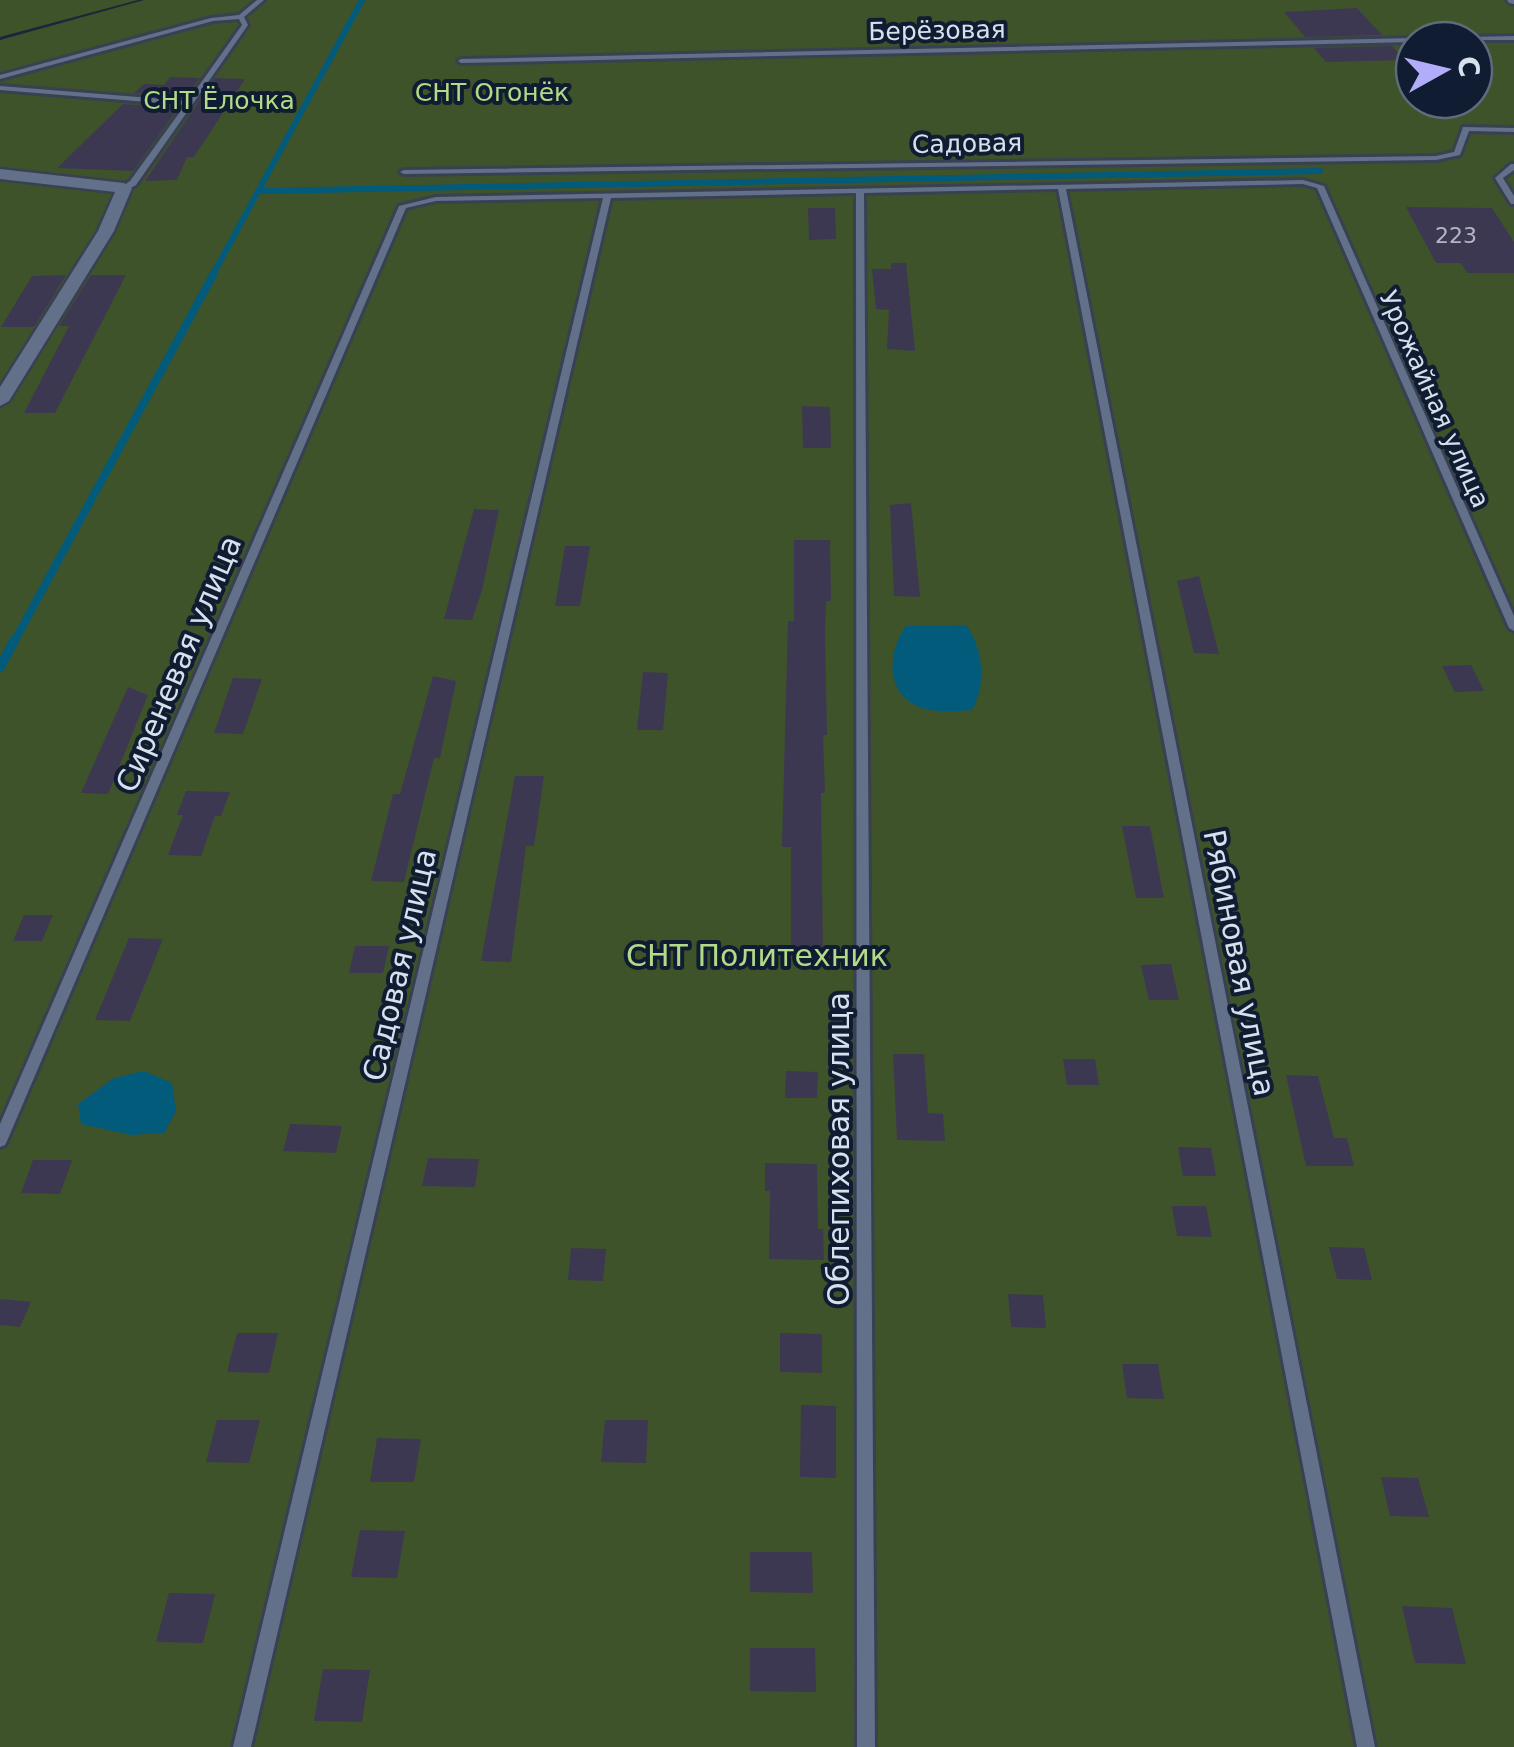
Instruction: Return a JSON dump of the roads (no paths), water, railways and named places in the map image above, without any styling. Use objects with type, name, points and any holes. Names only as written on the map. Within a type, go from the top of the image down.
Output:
[{"type":"street","points":[[0,174],[124,188],[106,231],[0,400]]},
{"type":"lane","points":[[0,77],[213,19],[241,17],[261,0]]},
{"type":"lane","points":[[124,188],[191,103],[244,25],[241,17]]},
{"type":"lane","name":"Берёзовая","points":[[461,61],[1394,40]]},
{"type":"lane","points":[[0,88],[191,103]]},
{"type":"lane","name":"Садовая","points":[[404,172],[1436,158],[1457,152],[1466,130],[1514,130]]},
{"type":"lane","points":[[1514,166],[1499,178],[1514,202]]},
{"type":"lane","name":"Урожайная улица","points":[[1062,188],[1304,182],[1320,186],[1514,628]]},
{"type":"lane","points":[[608,195],[1062,188]]},
{"type":"lane","name":"Рябиновая улица","points":[[1062,188],[1366,1747]]},
{"type":"lane","name":"Облепиховая улица","points":[[860,191],[866,1747]]},
{"type":"lane","name":"Сиреневая улица","points":[[0,1141],[403,206],[436,199],[608,195]]},
{"type":"lane","name":"Садовая улица","points":[[242,1747],[608,195]]},
{"type":"water","points":[[966,625],[981,666],[980,689],[972,710],[934,711],[910,702],[901,694],[893,672],[895,648],[906,626]]},
{"type":"water","points":[[144,1071],[172,1083],[176,1111],[164,1133],[131,1135],[81,1124],[78,1104],[114,1078]]},
{"type":"waterway","points":[[258,191],[362,0]]},
{"type":"waterway","points":[[258,191],[1320,171]]},
{"type":"waterway","points":[[211,278],[258,191]]},
{"type":"waterway","points":[[14,642],[213,275]]},
{"type":"waterway","points":[[0,667],[15,639]]},
{"type":"park label","name":"СНТ Огонёк","points":[[492,92]]},
{"type":"park label","name":"СНТ Ёлочка","points":[[219,100]]},
{"type":"park label","name":"СНТ Политехник","points":[[757,956]]}]
